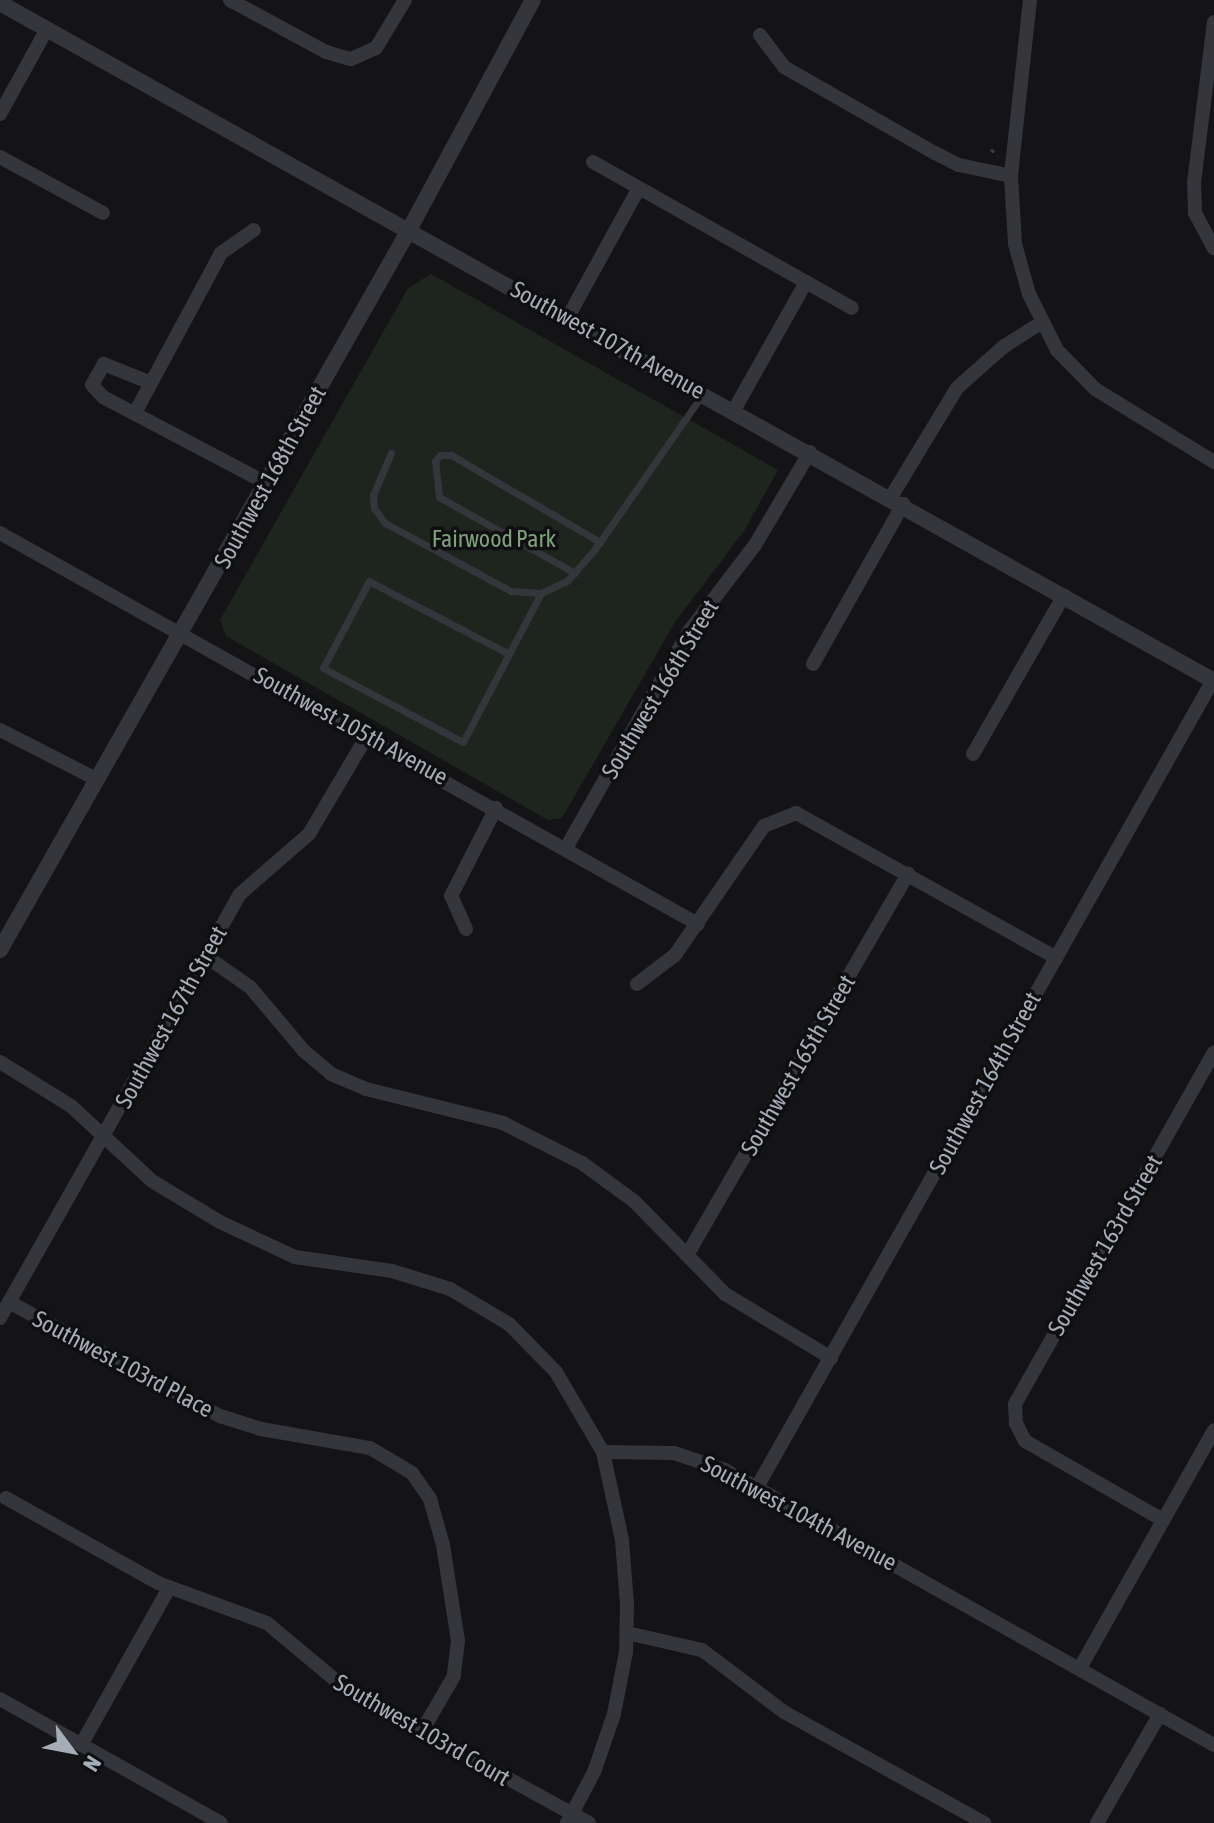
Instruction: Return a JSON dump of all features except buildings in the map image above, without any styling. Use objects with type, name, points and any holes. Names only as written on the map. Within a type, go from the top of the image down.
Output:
[{"type":"street","points":[[230,0],[326,52],[363,57],[382,40],[405,0]]},
{"type":"street","name":"Southwest 168th Street","points":[[0,950],[409,230],[533,0]]},
{"type":"street","points":[[1030,0],[1011,176],[1019,263],[1041,323],[1057,350],[1095,389],[1214,462]]},
{"type":"street","name":"Southwest 107th Avenue","points":[[0,3],[897,500],[1213,680]]},
{"type":"street","points":[[1214,22],[1194,182],[1195,213],[1214,248]]},
{"type":"street","points":[[0,114],[47,29]]},
{"type":"street","points":[[760,35],[784,67],[935,153],[959,165],[1011,176]]},
{"type":"street","points":[[0,157],[103,213]]},
{"type":"street","points":[[593,162],[852,308]]},
{"type":"street","points":[[568,317],[639,188]]},
{"type":"street","points":[[136,411],[221,253],[254,230]]},
{"type":"street","points":[[734,410],[806,282]]},
{"type":"street","points":[[813,664],[957,388],[1003,347],[1041,323]]},
{"type":"street","points":[[151,383],[116,365],[104,364],[96,371],[94,389],[266,483]]},
{"type":"street","name":"Southwest 166th Street","points":[[566,848],[690,630],[755,545],[810,452]]},
{"type":"street","name":"Southwest 105th Avenue","points":[[0,533],[182,632],[698,924]]},
{"type":"street","points":[[973,754],[1064,595]]},
{"type":"street","name":"Southwest 164th Street","points":[[757,1487],[1213,680]]},
{"type":"street","points":[[0,730],[96,779]]},
{"type":"street","name":"Southwest 167th Street","points":[[0,1318],[240,894],[321,819],[367,736]]},
{"type":"street","points":[[466,929],[451,896],[496,808]]},
{"type":"street","points":[[637,984],[667,965],[759,832],[775,818],[805,816],[1056,958]]},
{"type":"street","name":"Southwest 165th Street","points":[[687,1255],[908,873]]},
{"type":"street","points":[[204,955],[250,987],[304,1051],[331,1074],[366,1089],[479,1115],[551,1146],[634,1201],[732,1299],[831,1358]]},
{"type":"street","name":"Southwest 163rd Street","points":[[1163,1520],[1025,1441],[1015,1419],[1019,1396],[1214,1052]]},
{"type":"street","points":[[0,1062],[52,1092],[152,1181],[275,1249],[315,1263],[419,1277],[488,1309],[528,1341],[556,1372],[603,1452],[623,1549],[627,1633],[608,1733],[569,1819]]},
{"type":"street","name":"Southwest 103rd Place","points":[[9,1302],[220,1416],[261,1429],[360,1446],[398,1462],[430,1499],[448,1571],[457,1664],[421,1733]]},
{"type":"street","points":[[1080,1668],[1214,1430]]},
{"type":"street","name":"Southwest 104th Avenue","points":[[603,1452],[686,1455],[757,1487],[1214,1745]]},
{"type":"street","name":"Southwest 103rd Court","points":[[6,1498],[169,1588],[267,1623],[329,1678],[569,1819],[589,1823]]},
{"type":"street","points":[[81,1745],[169,1588]]},
{"type":"street","points":[[627,1633],[702,1650],[784,1712],[984,1823]]},
{"type":"street","points":[[0,1699],[221,1823]]},
{"type":"street","points":[[1097,1823],[1160,1714]]},
{"type":"lane","points":[[509,654],[369,581],[323,668],[463,742],[541,593],[575,573],[600,542],[703,393]]},
{"type":"lane","points":[[391,453],[373,495],[374,508],[385,523],[511,591],[541,593]]},
{"type":"lane","points":[[575,573],[439,497],[435,461],[440,455],[451,455],[600,542]]},
{"type":"path","points":[[991,149],[998,156]]},
{"type":"green space","name":"Fairwood Park","points":[[431,274],[778,470],[744,531],[675,622],[562,818],[548,820],[226,636],[220,620],[408,288]]}]
